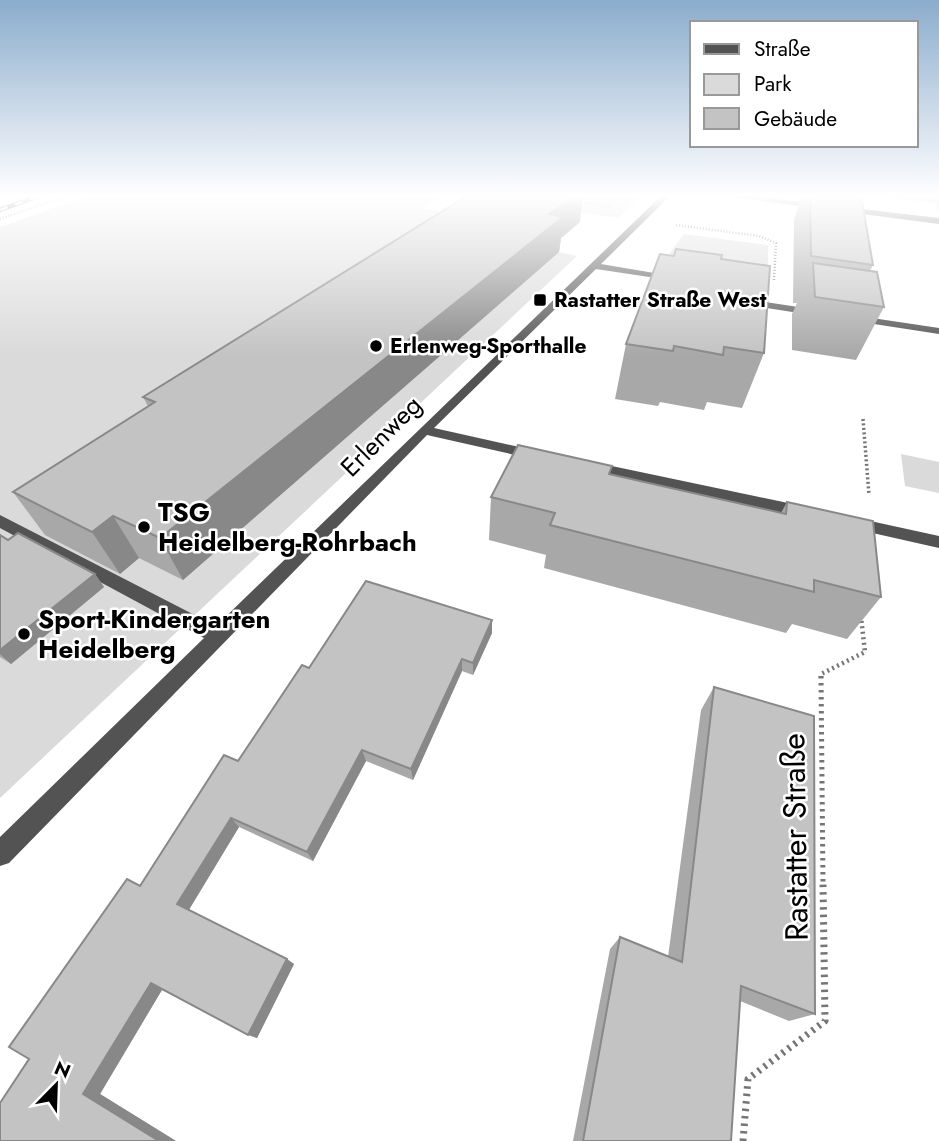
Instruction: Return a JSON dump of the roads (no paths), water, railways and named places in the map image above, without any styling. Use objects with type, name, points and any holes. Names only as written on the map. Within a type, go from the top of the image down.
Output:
[{"type":"street","name":"Erlenweg","points":[[0,854],[424,430],[610,249]]},
{"type":"street","points":[[593,266],[681,281]]},
{"type":"street","points":[[734,300],[830,315]]},
{"type":"street","points":[[843,317],[939,331]]},
{"type":"street","points":[[424,430],[939,542]]},
{"type":"street","points":[[0,521],[218,636]]},
{"type":"place","name":"Rastatter Straße West","points":[[540,300]]},
{"type":"place","name":"Erlenweg-Sporthalle","points":[[376,346]]},
{"type":"place","name":"TSG Heidelberg-Rohrbach","points":[[144,527]]},
{"type":"place","name":"Sport-Kindergarten Heidelberg","points":[[24,634]]}]
